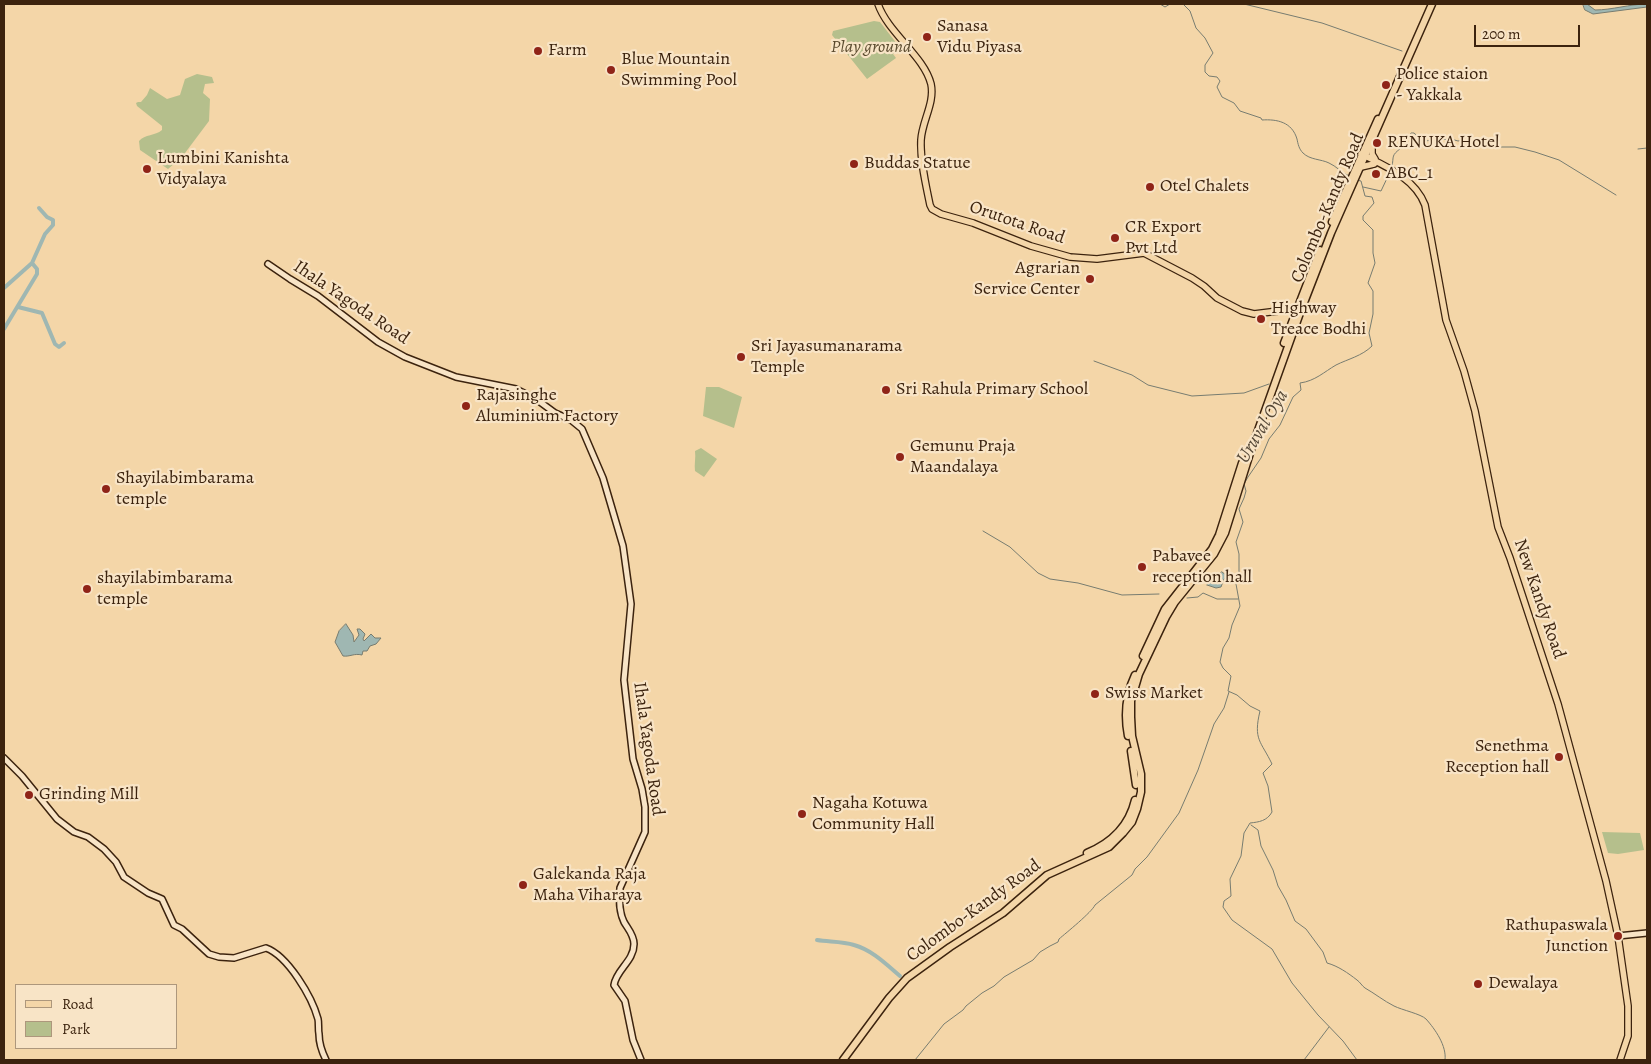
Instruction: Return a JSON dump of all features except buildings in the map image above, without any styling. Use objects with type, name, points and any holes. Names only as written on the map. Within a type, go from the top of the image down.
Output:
[{"type":"highway","name":"Colombo-Kandy Road","points":[[1363,156],[1372,142],[1428,4]]},
{"type":"highway","name":"Colombo-Kandy Road","points":[[838,1060],[909,972],[948,944],[1000,911],[1042,874],[1107,843],[1128,820],[1136,792],[1136,779],[1126,722],[1130,686],[1165,609],[1212,549],[1219,535],[1247,448],[1298,313],[1363,156],[1432,4]]},
{"type":"highway","name":"Colombo-Kandy Road","points":[[843,1060],[892,991]]},
{"type":"main road","name":"Orutota Road","points":[[878,4],[887,23],[924,70],[931,87],[931,98],[924,123],[921,148],[930,205],[936,212],[974,223],[1031,246],[1070,257],[1097,259],[1144,253],[1197,282],[1217,298],[1242,311],[1254,314],[1277,310],[1298,313]]},
{"type":"main road","points":[[1358,169],[1375,162],[1372,154],[1372,142]]},
{"type":"main road","name":"New Kandy Road","points":[[1363,156],[1406,178],[1418,190],[1425,205],[1446,320],[1464,371],[1475,411],[1498,527],[1558,704],[1606,881],[1618,936],[1629,1026],[1625,1050],[1620,1060]]},
{"type":"street","name":"Ihala Yagoda Road","points":[[268,264],[318,296],[378,342],[405,357],[456,377],[516,389],[536,399],[554,413],[571,420],[582,429],[587,437],[604,483],[623,546],[630,595],[631,610],[624,680],[633,759],[645,807],[645,832],[620,888],[620,909],[623,920],[633,938],[634,945],[628,962],[618,974],[614,985],[624,1001],[633,1040],[641,1060]]},
{"type":"street","points":[[4,758],[22,776],[57,819],[74,832],[88,837],[104,849],[116,862],[124,877],[148,893],[162,899],[174,925],[190,936],[201,948],[214,956],[234,958],[266,948],[280,957],[299,980],[316,1014],[321,1048],[326,1060]]},
{"type":"street","points":[[1618,936],[1647,933]]},
{"type":"green space","name":"Play ground","points":[[874,21],[880,22],[901,49],[893,54],[896,58],[867,79],[832,35],[833,31]]},
{"type":"green space","points":[[197,74],[212,77],[214,83],[205,84],[203,93],[210,99],[209,121],[182,157],[168,169],[140,150],[139,141],[144,137],[159,132],[162,130],[162,126],[137,106],[136,103],[141,102],[150,88],[167,99],[180,95],[185,79]]},
{"type":"green space","points":[[706,387],[719,387],[742,397],[734,428],[703,416]]},
{"type":"green space","points":[[701,448],[717,459],[704,477],[695,471],[695,451]]},
{"type":"green space","points":[[1602,832],[1640,833],[1644,850],[1618,854],[1608,853]]},
{"type":"water","points":[[1583,4],[1587,4],[1595,10],[1641,4],[1647,4],[1647,7],[1593,14],[1585,10]]},
{"type":"water","points":[[1222,572],[1227,578],[1224,579],[1221,587],[1216,588],[1207,585]]},
{"type":"water","points":[[346,624],[353,635],[354,642],[359,635],[357,629],[360,629],[365,634],[364,641],[371,634],[375,638],[381,638],[376,644],[370,646],[367,651],[363,651],[362,655],[343,656],[335,642],[339,631]]},
{"type":"waterway","name":"Uruval Oya","points":[[1160,4],[1165,7],[1170,4]]},
{"type":"waterway","name":"Uruval Oya","points":[[1183,4],[1190,11],[1196,28],[1205,38],[1213,53],[1205,65],[1205,72],[1209,76],[1217,77],[1220,81],[1217,87],[1222,97],[1234,103],[1240,111],[1262,120],[1273,120],[1288,125],[1295,133],[1303,153],[1309,157],[1329,163],[1349,176]]},
{"type":"waterway","points":[[1244,4],[1322,23],[1402,51]]},
{"type":"waterway","points":[[1392,167],[1394,156],[1401,148],[1401,139],[1407,138],[1411,133],[1414,133],[1423,141],[1451,139],[1458,141],[1468,139],[1497,147],[1515,147],[1559,160],[1616,195]]},
{"type":"waterway","points":[[1638,149],[1647,148]]},
{"type":"waterway","points":[[1363,187],[1381,191],[1390,172]]},
{"type":"waterway","points":[[1357,180],[1361,181],[1365,196],[1372,197],[1374,203],[1363,216],[1363,220],[1373,230],[1375,263],[1368,283],[1373,291],[1373,314],[1369,333],[1372,346],[1315,378],[1300,383],[1301,390],[1293,397],[1280,425],[1269,439],[1261,458],[1244,484],[1246,491],[1239,509],[1243,522],[1236,542],[1239,554],[1239,573],[1236,584],[1240,606],[1229,638],[1223,648],[1220,662],[1231,676],[1228,691],[1260,711],[1257,728],[1259,740],[1272,764],[1263,773],[1268,786],[1272,812],[1265,819],[1250,823],[1244,833],[1241,856],[1230,879],[1231,896],[1224,901],[1223,907],[1232,920],[1272,949],[1292,983],[1318,1015],[1343,1041],[1357,1060]]},
{"type":"waterway","points":[[4,288],[32,263],[45,234],[53,225],[53,220],[47,217],[39,208]]},
{"type":"waterway","points":[[4,329],[37,274],[37,269],[32,263]]},
{"type":"waterway","points":[[18,307],[42,313],[55,344],[59,347],[64,343]]},
{"type":"waterway","points":[[1094,361],[1132,375],[1148,385],[1192,396],[1244,393],[1269,384]]},
{"type":"waterway","points":[[983,531],[1010,547],[1038,573],[1050,579],[1078,583],[1122,595],[1159,594]]},
{"type":"waterway","points":[[1187,598],[1198,597],[1203,593],[1217,599],[1238,599]]},
{"type":"waterway","points":[[915,1060],[944,1024],[1004,977],[1033,960],[1040,952],[1058,942],[1095,905],[1132,875],[1179,813],[1198,770],[1214,724],[1224,708],[1229,692]]},
{"type":"waterway","points":[[1251,825],[1258,830],[1261,846],[1295,921],[1306,929],[1323,952],[1327,963],[1346,972],[1365,988],[1397,1008],[1420,1015],[1426,1019],[1442,1044],[1445,1060]]},
{"type":"waterway","points":[[817,940],[861,947],[900,976]]},
{"type":"waterway","points":[[1304,1060],[1329,1027]]},
{"type":"place","name":"Sanasa Vidu Piyasa","points":[[927,37]]},
{"type":"place","name":"Farm","points":[[538,51]]},
{"type":"place","name":"Blue Mountain Swimming Pool","points":[[611,70]]},
{"type":"place","name":"Police staion - Yakkala","points":[[1386,85]]},
{"type":"place","name":"RENUKA Hotel","points":[[1377,143]]},
{"type":"place","name":"Buddas Statue","points":[[854,164]]},
{"type":"place","name":"Lumbini Kanishta Vidyalaya","points":[[147,169]]},
{"type":"place","name":"ABC_1","points":[[1376,174]]},
{"type":"place","name":"Otel Chalets","points":[[1150,187]]},
{"type":"place","name":"CR Export Pvt Ltd","points":[[1115,238]]},
{"type":"place","name":"Agrarian Service Center","points":[[1090,279]]},
{"type":"place","name":"Highway Treace Bodhi","points":[[1261,319]]},
{"type":"place","name":"Sri Jayasumanarama Temple","points":[[741,357]]},
{"type":"place","name":"Sri Rahula Primary School","points":[[886,390]]},
{"type":"place","name":"Rajasinghe Aluminium Factory","points":[[466,406]]},
{"type":"place","name":"Gemunu Praja Maandalaya","points":[[900,457]]},
{"type":"place","name":"Shayilabimbarama temple","points":[[106,489]]},
{"type":"place","name":"Pabavee reception hall","points":[[1142,567]]},
{"type":"place","name":"shayilabimbarama temple","points":[[87,589]]},
{"type":"place","name":"Swiss Market","points":[[1095,694]]},
{"type":"place","name":"Senethma Reception hall","points":[[1559,757]]},
{"type":"place","name":"Grinding Mill","points":[[29,795]]},
{"type":"place","name":"Nagaha Kotuwa Community Hall","points":[[802,814]]},
{"type":"place","name":"Galekanda Raja Maha Viharaya","points":[[523,885]]},
{"type":"place","name":"Rathupaswala Junction","points":[[1618,936]]},
{"type":"place","name":"Dewalaya","points":[[1478,984]]}]
